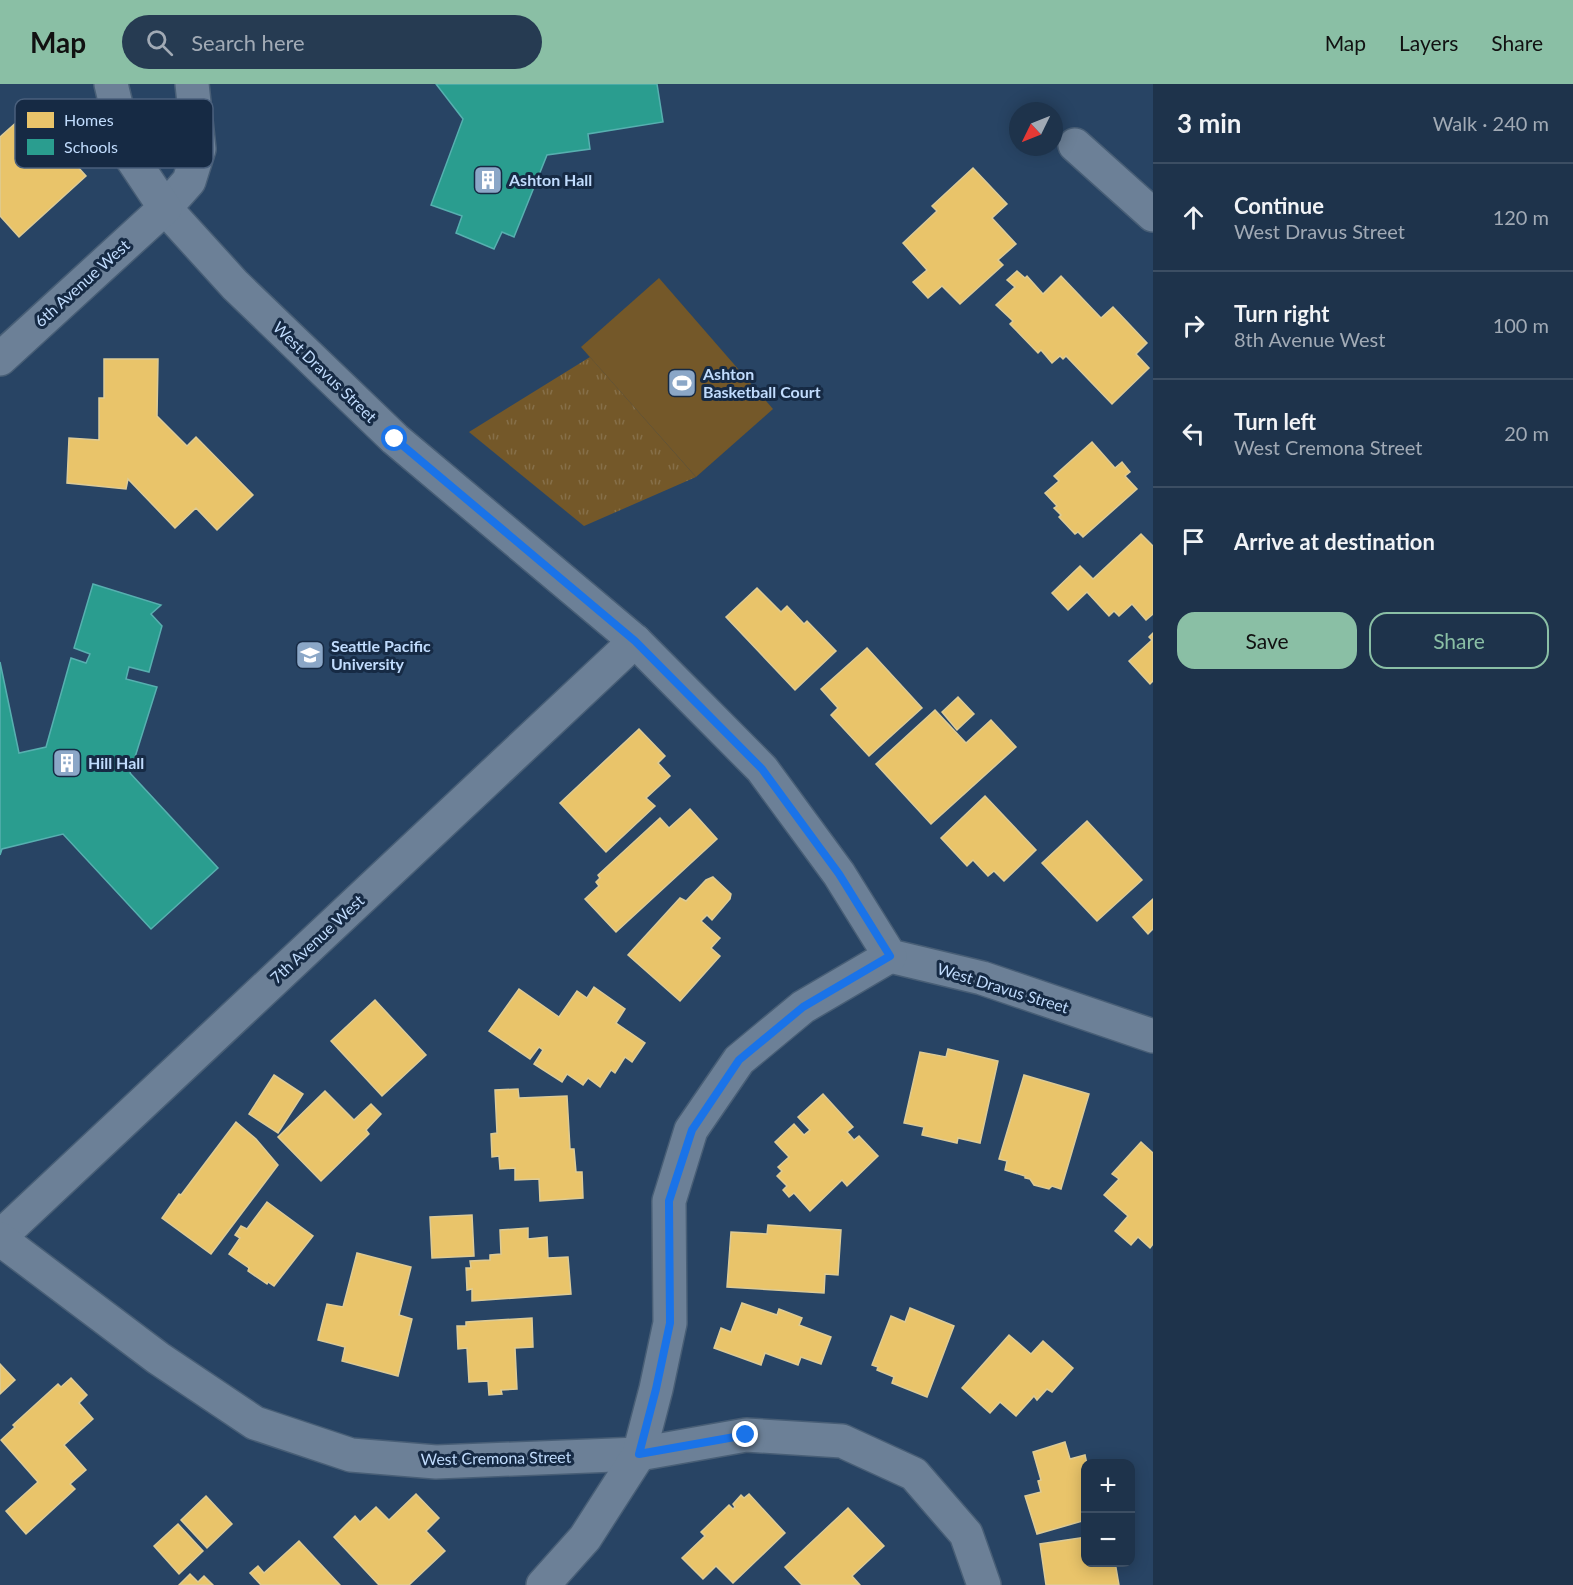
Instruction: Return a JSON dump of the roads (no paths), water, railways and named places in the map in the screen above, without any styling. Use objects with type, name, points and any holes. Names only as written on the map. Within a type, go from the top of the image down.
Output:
[{"type":"street","name":"West Dravus Street","points":[[111,84],[115,99]]},
{"type":"street","points":[[192,84],[194,99]]},
{"type":"street","points":[[1076,145],[1153,215]]},
{"type":"street","name":"West Dravus Street","points":[[138,168],[165,208],[235,285],[395,439],[635,641],[762,769],[839,874],[890,956],[982,978],[1153,1036]]},
{"type":"street","points":[[165,208],[189,181],[193,168]]},
{"type":"street","name":"6th Avenue West","points":[[0,359],[165,208]]},
{"type":"street","name":"7th Avenue West","points":[[0,1238],[635,641]]},
{"type":"street","points":[[543,1585],[585,1539],[639,1454],[670,1323],[669,1201],[692,1130],[739,1060],[803,1007],[890,956]]},
{"type":"street","name":"West Cremona Street","points":[[0,1238],[158,1358],[255,1423],[351,1455],[436,1462],[639,1454],[746,1435],[843,1442],[914,1474],[966,1534],[984,1585]]},
{"type":"place","name":"Ashton Hall","points":[[488,180]]},
{"type":"place","name":"Ashton Basketball Court","points":[[682,383]]},
{"type":"place","name":"Seattle Pacific University","points":[[310,655]]},
{"type":"place","name":"Hill Hall","points":[[67,763]]}]
